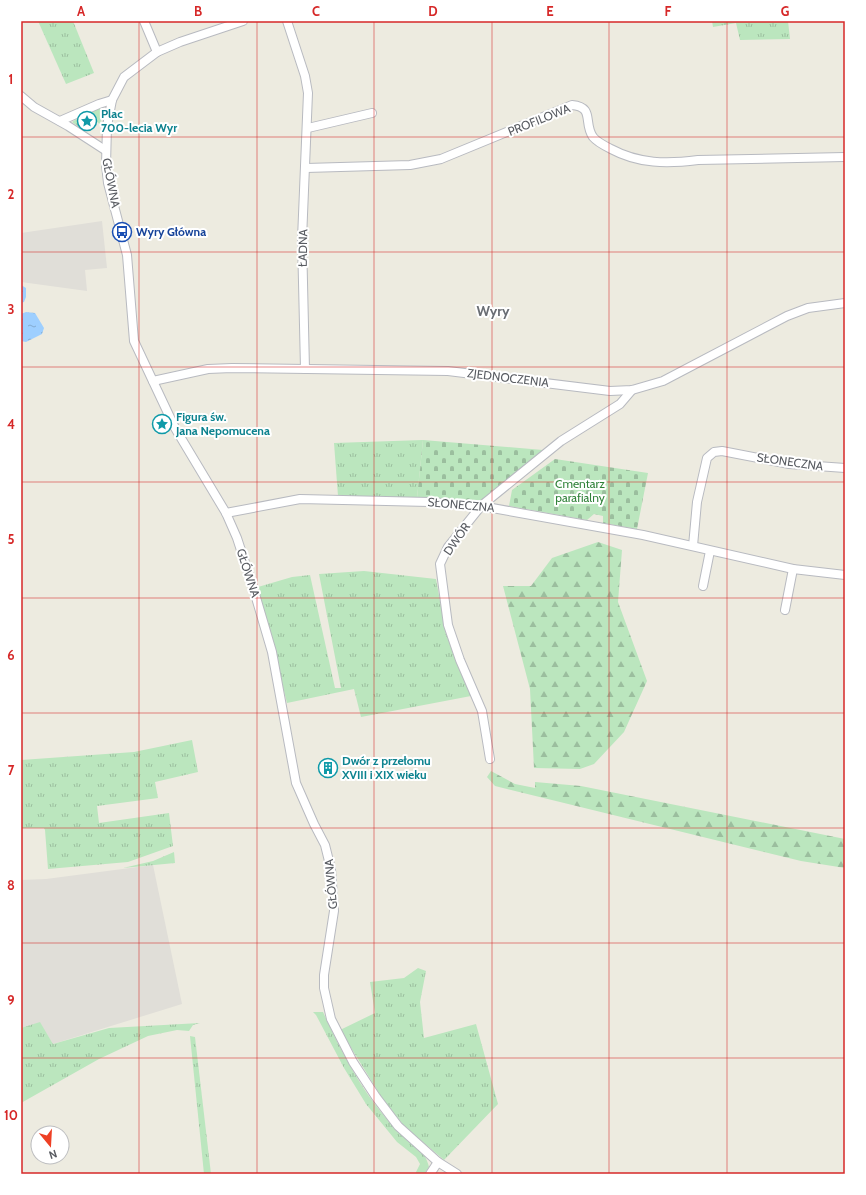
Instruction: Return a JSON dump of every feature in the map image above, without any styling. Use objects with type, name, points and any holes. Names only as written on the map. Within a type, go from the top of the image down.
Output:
[{"type":"street","points":[[144,21],[157,52]]},
{"type":"street","name":"GŁÓWNA","points":[[243,21],[180,42],[157,52],[124,77],[112,100],[107,126],[105,150],[108,183],[127,254],[134,341],[175,428],[226,513],[249,576],[272,652],[296,784],[328,853],[333,888],[334,912],[324,975],[324,988],[331,1019],[353,1062],[376,1097],[398,1126],[438,1162],[457,1174]]},
{"type":"street","name":"ŁADNA","points":[[287,21],[305,76],[308,93],[308,128],[302,238],[305,369]]},
{"type":"street","points":[[21,96],[34,107],[60,121],[105,150]]},
{"type":"street","points":[[60,121],[112,100]]},
{"type":"street","name":"PROFILOWA","points":[[306,168],[410,165],[441,159],[572,105],[580,106],[586,110],[593,136],[602,144],[624,156],[637,160],[676,163],[698,160],[845,157]]},
{"type":"street","points":[[308,128],[372,113]]},
{"type":"street","name":"ZJEDNOCZENIA","points":[[153,381],[208,369],[448,371],[610,391],[632,390],[663,381],[787,316],[808,308],[845,303]]},
{"type":"street","name":"DWÓR","points":[[490,759],[482,711],[460,660],[448,625],[440,564],[448,547],[481,506],[561,441],[620,404],[632,390]]},
{"type":"street","name":"SŁONECZNA","points":[[693,546],[697,502],[707,458],[714,452],[722,451],[789,464],[845,468]]},
{"type":"street","name":"SŁONECZNA","points":[[226,513],[300,499],[429,502],[481,506],[636,533],[793,569],[845,575]]},
{"type":"street","points":[[703,586],[710,551]]},
{"type":"street","points":[[785,610],[793,569]]},
{"type":"street","points":[[430,1174],[438,1162]]},
{"type":"shaded area","points":[[102,221],[107,268],[85,270],[87,291],[21,282],[21,233]]},
{"type":"shaded area","points":[[153,865],[182,1004],[53,1044],[40,1023],[21,1028],[21,880],[46,879]]},
{"type":"green space","points":[[38,21],[73,21],[94,73],[66,84]]},
{"type":"green space","points":[[712,21],[788,21],[790,39],[740,40],[736,23],[713,27]]},
{"type":"green space","points":[[99,108],[103,109],[100,124],[93,115],[87,114]]},
{"type":"green space","points":[[84,114],[81,120],[83,130],[72,122]]},
{"type":"green space","points":[[423,440],[417,498],[338,496],[334,443]]},
{"type":"green space","name":"Cmentarz parafialny","points":[[423,440],[543,450],[480,503],[417,498]]},
{"type":"green space","name":"Cmentarz parafialny","points":[[555,459],[648,473],[637,529],[603,523],[603,516],[594,514],[587,520],[509,506],[512,490]]},
{"type":"green space","points":[[598,542],[622,550],[618,602],[647,681],[624,732],[594,764],[580,769],[534,768],[530,689],[503,586],[531,586],[552,558]]},
{"type":"green space","points":[[364,571],[436,579],[446,634],[471,696],[361,717],[354,689],[287,703],[258,587],[292,577],[310,575],[335,688],[341,688],[319,574]]},
{"type":"green space","points":[[192,740],[198,772],[155,782],[158,798],[97,806],[99,823],[169,813],[173,846],[128,862],[48,869],[44,828],[21,828],[21,760],[134,752]]},
{"type":"green space","points":[[491,771],[515,784],[535,788],[535,782],[581,786],[845,839],[845,868],[801,861],[495,786],[487,777]]},
{"type":"green space","points":[[174,852],[175,863],[123,868],[153,861]]},
{"type":"green space","points":[[418,968],[426,971],[420,1002],[424,1038],[476,1024],[498,1104],[444,1160],[404,1126],[384,1101],[340,1030],[375,1013],[370,982],[404,978]]},
{"type":"green space","points":[[313,1012],[323,1012],[346,1058],[374,1103],[396,1129],[424,1155],[429,1167],[424,1174],[415,1174],[420,1164],[416,1157],[397,1142],[366,1104]]},
{"type":"green space","points":[[40,1022],[53,1044],[109,1028],[200,1023],[193,1025],[189,1031],[177,1030],[148,1036],[99,1059],[21,1103],[21,1028]]},
{"type":"green space","points":[[190,1036],[195,1037],[211,1174],[204,1174]]},
{"type":"water","points":[[21,285],[26,288],[26,297],[24,302],[21,303]]},
{"type":"water","points":[[26,312],[35,313],[44,328],[42,334],[26,342],[21,341],[21,314]]},
{"type":"place","name":"Plac 700-lecia Wyr","points":[[87,121]]},
{"type":"place","name":"Wyry Główna","points":[[122,232]]},
{"type":"place","name":"Figura św. Jana Nepomucena","points":[[162,424]]},
{"type":"place","name":"Dwór z przełomu XVIII i XIX wieku","points":[[328,768]]},
{"type":"district","name":"Wyry","points":[[493,311]]}]
